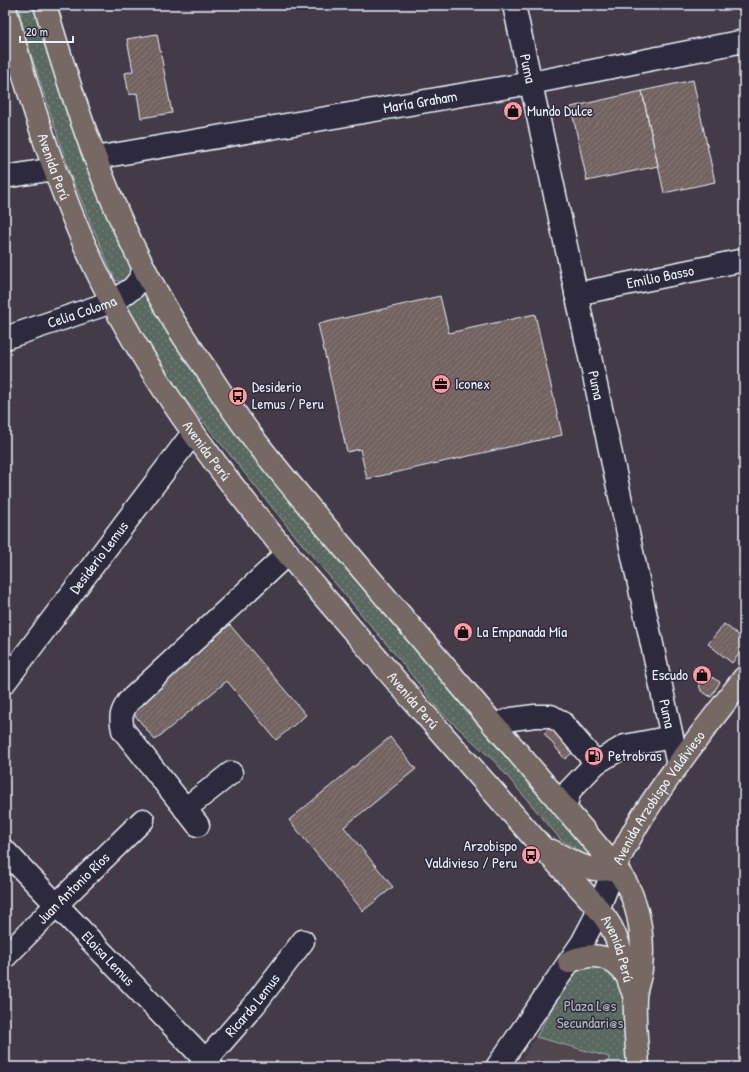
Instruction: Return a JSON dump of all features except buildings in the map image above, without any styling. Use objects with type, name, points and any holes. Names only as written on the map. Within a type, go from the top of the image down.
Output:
[{"type":"main road","name":"Avenida Perú","points":[[45,5],[76,105],[107,190],[144,268],[171,317],[256,442],[494,726],[615,867],[626,883],[632,894],[641,930],[641,970],[635,998]]},
{"type":"main road","name":"Avenida Perú","points":[[5,8],[22,73],[54,168],[83,241],[112,302],[133,340],[193,433],[254,513],[427,717],[541,846],[599,908],[617,939],[635,998]]},
{"type":"main road","name":"Avenida Arzobispo Valdivieso","points":[[615,867],[644,814],[678,765],[744,678]]},
{"type":"main road","points":[[541,846],[587,868],[600,870],[615,867]]},
{"type":"main road","points":[[569,962],[591,956],[602,957],[612,961],[621,968],[628,978]]},
{"type":"main road","points":[[635,998],[638,1067]]},
{"type":"street","name":"Puma","points":[[514,5],[678,765]]},
{"type":"street","name":"María Graham","points":[[95,158],[531,83],[744,42]]},
{"type":"street","points":[[5,177],[54,168]]},
{"type":"street","name":"Emilio Basso","points":[[576,294],[744,260]]},
{"type":"street","name":"Celia Coloma","points":[[5,338],[112,302],[133,288],[140,278],[144,268]]},
{"type":"street","name":"Desiderio Lemus","points":[[5,682],[193,433]]},
{"type":"street","points":[[231,773],[191,817],[123,730],[121,720],[122,710],[128,702],[288,554]]},
{"type":"street","points":[[494,726],[512,719],[535,716],[551,716],[561,722],[596,763]]},
{"type":"street","points":[[565,808],[570,790],[596,763],[625,746],[672,737]]},
{"type":"street","name":"Juan Antonio Ríos","points":[[5,957],[143,820]]},
{"type":"street","name":"Eloisa Lemus","points":[[5,851],[206,1065]]},
{"type":"street","name":"Avenida Arzobispo Valdivieso","points":[[497,1067],[587,935],[615,867]]},
{"type":"street","name":"Ricardo Lemus","points":[[206,1065],[303,941]]},
{"type":"shaded area","points":[[536,1037],[609,1058],[607,1067],[517,1067]]},
{"type":"green space","points":[[18,5],[37,5],[134,263],[133,281],[125,284],[115,280],[71,176],[26,39]]},
{"type":"green space","points":[[144,284],[600,857],[588,856],[561,840],[496,763],[441,712],[399,659],[292,532],[181,394],[123,302]]},
{"type":"green space","name":"Plaza L@s Secundari@s","points":[[596,965],[622,976],[631,1067],[607,1067],[609,1057],[536,1037],[573,971]]},
{"type":"place","name":"Mundo Dulce","points":[[513,111]]},
{"type":"place","name":"Iconex","points":[[441,384]]},
{"type":"place","name":"Desiderio Lemus / Peru","points":[[238,396]]},
{"type":"place","name":"La Empanada Mía","points":[[463,632]]},
{"type":"place","name":"Escudo","points":[[702,675]]},
{"type":"place","name":"Petrobras","points":[[594,756]]},
{"type":"place","name":"Arzobispo Valdivieso / Peru","points":[[531,855]]}]
